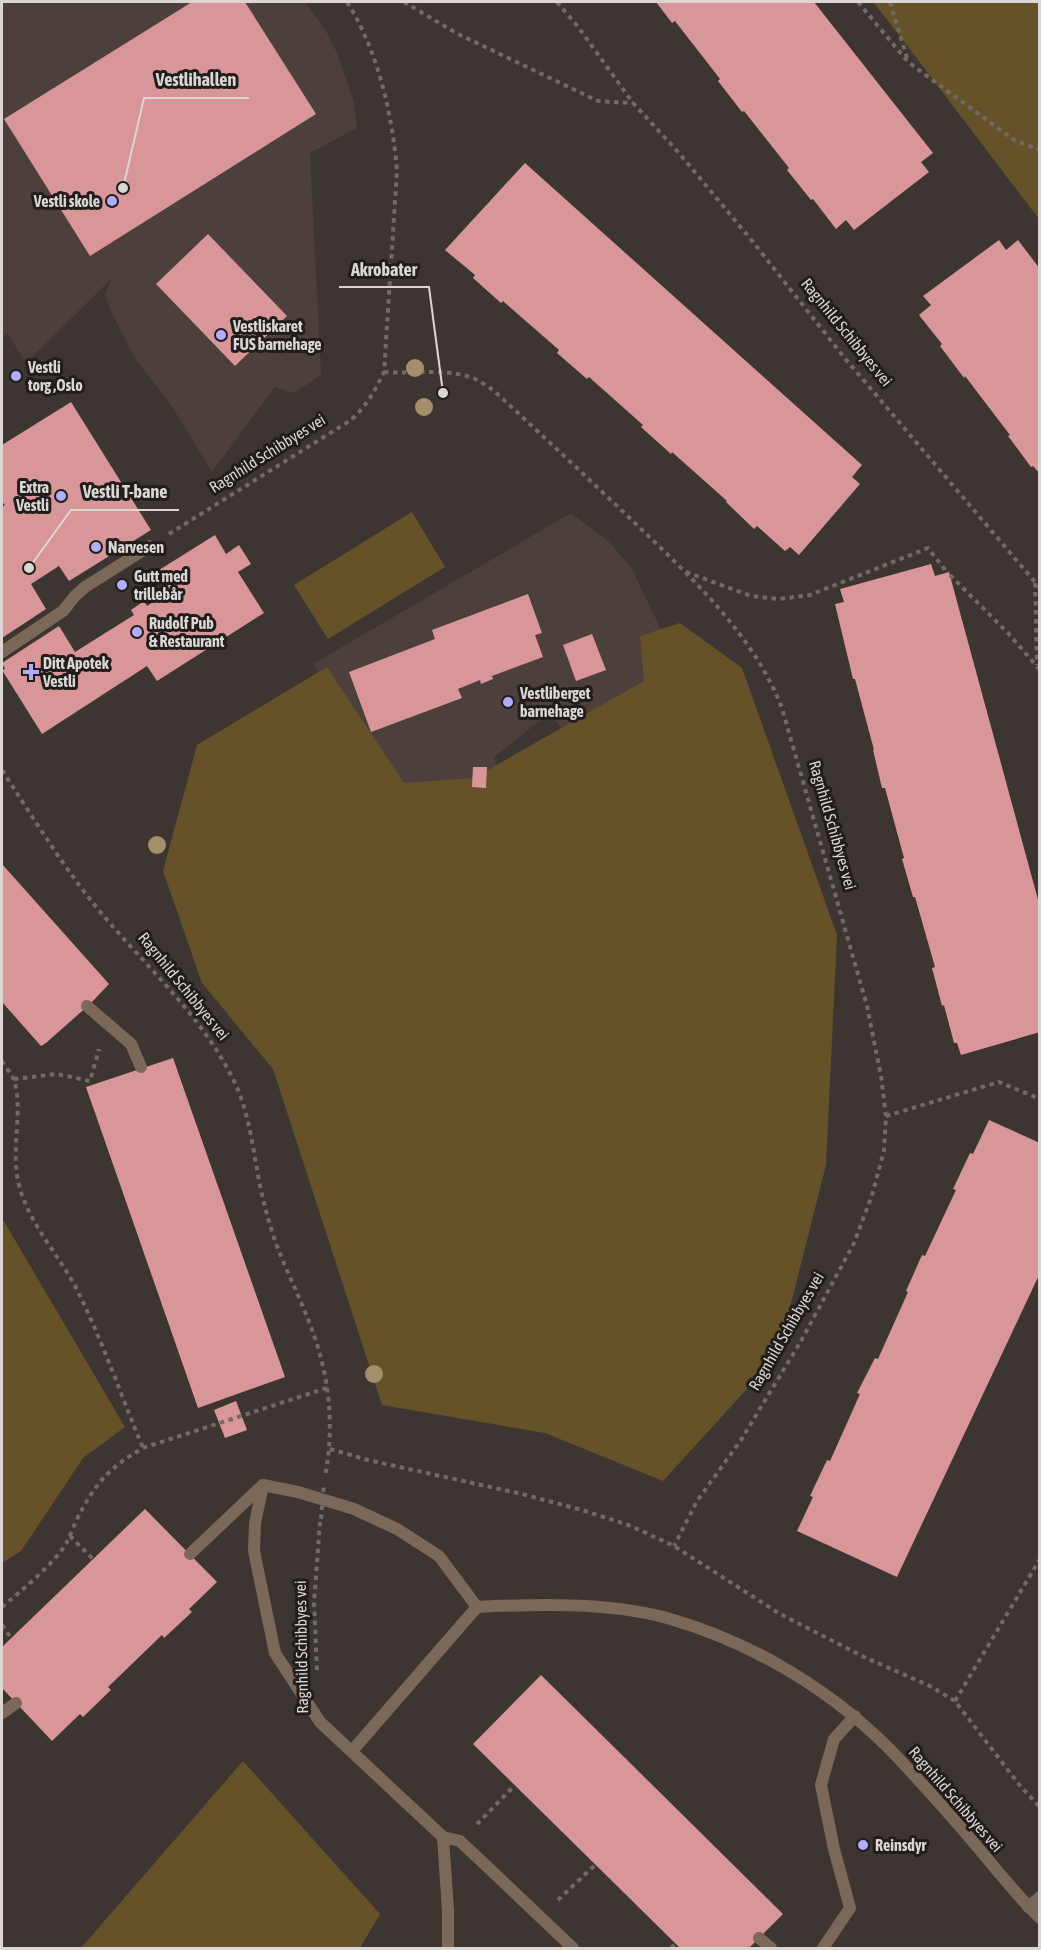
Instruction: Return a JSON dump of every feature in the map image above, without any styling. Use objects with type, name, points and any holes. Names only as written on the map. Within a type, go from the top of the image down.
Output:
[{"type":"street","points":[[2,652],[63,611],[84,587],[150,546]]},
{"type":"street","points":[[87,1006],[131,1044],[141,1067]]},
{"type":"street","points":[[190,1554],[263,1485],[298,1492],[354,1509],[397,1529],[440,1556],[477,1607],[352,1751]]},
{"type":"street","name":"Ragnhild Schibbyes vei","points":[[263,1485],[255,1523],[254,1551],[275,1653],[320,1722],[443,1837],[460,1841]]},
{"type":"street","name":"Ragnhild Schibbyes vei","points":[[477,1607],[542,1604],[616,1610],[665,1618],[717,1635],[770,1661],[855,1716],[900,1759],[948,1811],[1029,1908],[1040,1918]]},
{"type":"street","points":[[2,1713],[16,1703]]},
{"type":"street","points":[[823,1948],[850,1908],[834,1849],[821,1785],[834,1740],[855,1716]]},
{"type":"street","points":[[443,1837],[448,1948]]},
{"type":"street","points":[[460,1841],[573,1948]]},
{"type":"street","points":[[1029,1908],[1040,1897]]},
{"type":"street","points":[[759,1938],[771,1948]]},
{"type":"path","name":"Ragnhild Schibbyes vei","points":[[150,546],[351,420],[365,407],[374,394],[384,372],[397,170],[395,140],[369,44],[347,2]]},
{"type":"path","points":[[404,2],[458,34],[598,102],[633,103]]},
{"type":"path","name":"Ragnhild Schibbyes vei","points":[[557,2],[579,28],[633,103],[679,153],[843,356],[1040,588]]},
{"type":"path","points":[[858,2],[908,62],[1014,140],[1040,150]]},
{"type":"path","points":[[890,2],[908,62]]},
{"type":"path","name":"Ragnhild Schibbyes vei","points":[[384,372],[451,373],[475,379],[493,390],[685,571],[759,660],[773,685],[782,708],[867,1005],[881,1076],[886,1116],[884,1151],[872,1195],[854,1243],[795,1351],[741,1440],[697,1501],[674,1546]]},
{"type":"path","name":"Ragnhild Schibbyes vei","points":[[685,571],[752,596],[779,599],[810,595],[927,548],[948,574],[1008,633],[1038,669]]},
{"type":"path","points":[[1035,582],[1038,669]]},
{"type":"path","name":"Ragnhild Schibbyes vei","points":[[2,770],[89,898],[202,1030],[233,1080],[243,1103],[263,1203],[318,1350],[327,1388],[331,1429],[330,1449],[324,1483],[314,1603],[317,1674]]},
{"type":"path","points":[[14,1079],[57,1074],[90,1080],[99,1047],[99,1026],[103,1019]]},
{"type":"path","points":[[2,1061],[14,1079],[17,1102],[15,1160],[26,1206],[80,1296],[143,1448]]},
{"type":"path","points":[[886,1116],[999,1082],[1040,1099]]},
{"type":"path","points":[[2,1607],[19,1593],[66,1544],[97,1484],[120,1462],[143,1448],[327,1388]]},
{"type":"path","points":[[330,1449],[582,1510],[631,1526],[674,1546],[780,1614],[864,1657],[930,1686],[955,1701],[1021,1787],[1040,1808]]},
{"type":"path","points":[[70,1536],[93,1559]]},
{"type":"path","points":[[955,1701],[1040,1559]]},
{"type":"path","points":[[2,1625],[11,1638]]},
{"type":"path","points":[[460,1841],[515,1785]]},
{"type":"path","points":[[540,1917],[596,1865]]},
{"type":"path","points":[[671,1948],[675,1944]]},
{"type":"shaded area","name":"Vestli skole","points":[[2,2],[305,2],[325,29],[338,55],[354,102],[357,128],[310,153],[321,375],[294,393],[275,387],[212,472],[171,405],[136,360],[110,310],[105,295],[111,279],[26,363],[8,334],[2,337]]},
{"type":"shaded area","points":[[873,2],[1039,2],[1039,219],[896,31]]},
{"type":"shaded area","points":[[412,512],[445,567],[328,639],[294,585]]},
{"type":"shaded area","name":"Vestliberget barnehage","points":[[571,513],[609,542],[631,567],[691,692],[589,767],[550,713],[494,757],[515,826],[450,877],[313,664]]},
{"type":"shaded area","points":[[680,623],[742,668],[837,935],[826,1165],[778,1355],[663,1481],[545,1433],[382,1405],[273,1069],[202,983],[163,871],[197,745],[327,667],[404,783],[474,778],[644,681],[640,636]]},
{"type":"shaded area","points":[[2,1218],[125,1427],[83,1458],[21,1551],[2,1563]]},
{"type":"shaded area","points":[[243,1761],[380,1914],[360,1948],[81,1948]]},
{"type":"building","points":[[192,2],[245,2],[316,114],[90,256],[4,119]]},
{"type":"building","points":[[656,2],[814,2],[933,153],[921,162],[929,172],[854,230],[846,220],[836,229],[718,81],[720,79],[675,21],[672,23]]},
{"type":"building","points":[[525,163],[862,465],[852,477],[860,484],[799,555],[790,547],[785,551],[757,526],[754,529],[727,501],[641,427],[643,425],[589,377],[587,379],[557,353],[559,350],[503,301],[501,303],[473,278],[475,275],[445,250]]},
{"type":"building","points":[[208,234],[287,316],[235,366],[156,284]]},
{"type":"building","points":[[999,240],[1006,250],[1018,240],[1040,269],[1040,474],[1033,466],[1031,467],[1008,436],[1010,435],[965,376],[964,378],[940,346],[942,344],[919,315],[931,305],[923,296]]},
{"type":"building","points":[[71,402],[151,530],[69,581],[59,566],[31,584],[46,609],[2,638],[2,507],[5,505],[2,502],[2,445]]},
{"type":"building","points":[[215,535],[226,554],[239,545],[251,564],[238,572],[264,613],[157,681],[147,666],[42,734],[2,670],[5,669],[2,663],[59,626],[75,652],[134,615],[131,610],[144,601],[147,606],[167,593],[156,577],[161,573],[159,570]]},
{"type":"building","points":[[931,564],[935,576],[949,572],[1040,907],[1040,1032],[961,1055],[957,1043],[954,1043],[944,1005],[942,1006],[932,968],[935,967],[902,859],[904,858],[885,788],[882,788],[835,604],[844,602],[840,589]]},
{"type":"building","points":[[528,594],[542,633],[535,635],[543,657],[492,676],[493,679],[481,684],[480,680],[458,689],[462,698],[371,732],[349,672],[435,639],[432,630]]},
{"type":"building","points":[[592,634],[606,670],[576,681],[563,645]]},
{"type":"building","points":[[473,767],[487,767],[486,788],[472,787]]},
{"type":"building","points":[[2,864],[109,984],[90,1004],[41,1046],[2,1002]]},
{"type":"building","points":[[173,1058],[285,1377],[198,1408],[86,1087]]},
{"type":"building","points":[[989,1120],[1040,1143],[1040,1273],[897,1577],[797,1531],[813,1497],[810,1496],[827,1460],[830,1461],[860,1394],[857,1393],[875,1358],[878,1359],[922,1255],[925,1256],[956,1190],[953,1189]]},
{"type":"building","points":[[236,1401],[247,1430],[225,1438],[214,1410]]},
{"type":"building","points":[[145,1509],[217,1582],[189,1609],[192,1612],[164,1638],[162,1635],[108,1687],[111,1690],[83,1717],[80,1714],[52,1741],[2,1688],[2,1647]]},
{"type":"building","points":[[541,1675],[783,1914],[749,1948],[680,1948],[473,1744]]},
{"type":"place","name":"Vestlihallen","points":[[123,188]]},
{"type":"place","name":"Vestli skole","points":[[112,201]]},
{"type":"place","name":"Vestliskaret FUS barnehage","points":[[221,335]]},
{"type":"place","name":"Vestli torg ,Oslo","points":[[16,376]]},
{"type":"place","name":"Akrobater","points":[[443,393]]},
{"type":"place","name":"Extra Vestli","points":[[61,496]]},
{"type":"place","name":"Narvesen","points":[[96,547]]},
{"type":"place","name":"Vestli T-bane","points":[[29,568]]},
{"type":"place","name":"Gutt med trillebår","points":[[122,585]]},
{"type":"place","name":"Rudolf Pub & Restaurant","points":[[137,632]]},
{"type":"place","name":"Ditt Apotek Vestli","points":[[31,672]]},
{"type":"place","name":"Vestliberget barnehage","points":[[508,702]]},
{"type":"place","name":"Reinsdyr","points":[[863,1845]]}]
